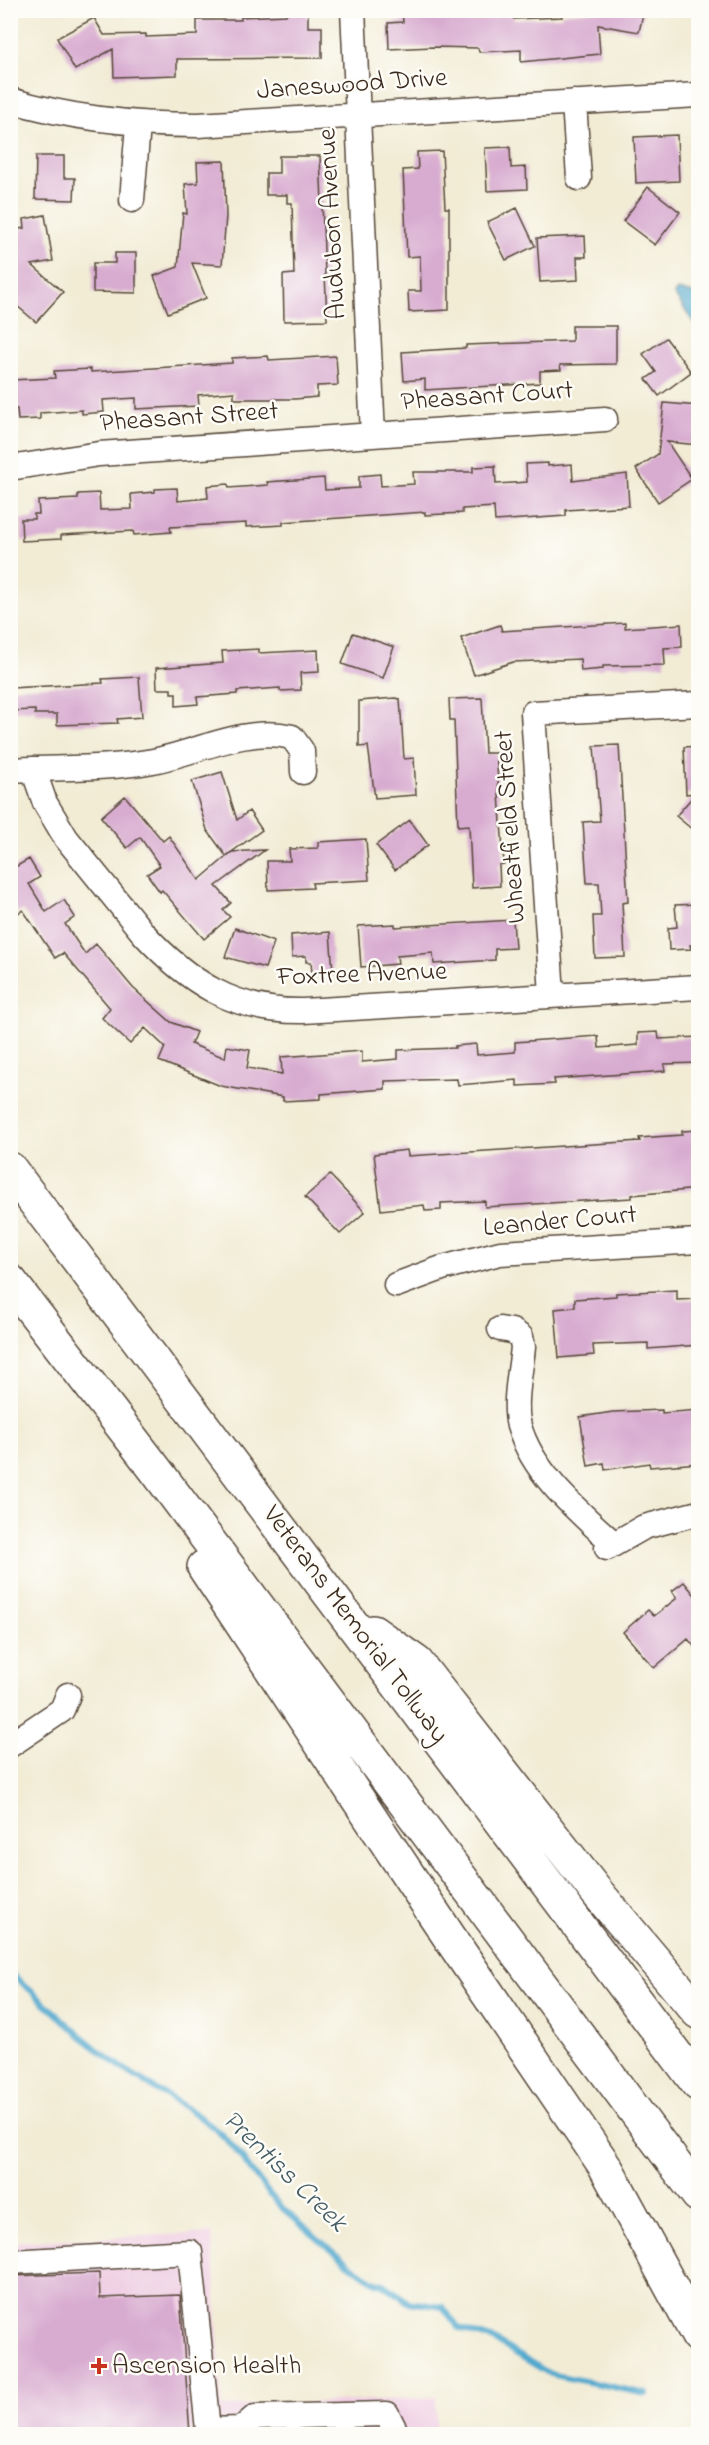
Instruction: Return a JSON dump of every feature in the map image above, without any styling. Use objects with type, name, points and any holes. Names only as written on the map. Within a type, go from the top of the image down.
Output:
[{"type":"highway","name":"Veterans Memorial Tollway","points":[[10,1168],[348,1614],[699,2084]]},
{"type":"highway","points":[[10,1281],[155,1469],[699,2195]]},
{"type":"highway","points":[[155,1469],[195,1554],[248,1637],[605,2166],[699,2336]]},
{"type":"highway","points":[[348,1614],[417,1663],[581,1873],[699,2012]]},
{"type":"street","name":"Audubon Avenue","points":[[353,10],[373,435]]},
{"type":"street","name":"Janeswood Drive","points":[[10,100],[94,120],[138,124],[198,125],[699,94]]},
{"type":"street","points":[[574,102],[579,178]]},
{"type":"street","points":[[132,200],[138,124]]},
{"type":"street","name":"Pheasant Court","points":[[373,435],[605,419]]},
{"type":"street","name":"Pheasant Street","points":[[10,468],[99,454],[373,435]]},
{"type":"street","name":"Wheatfield Street","points":[[552,994],[533,713],[699,704]]},
{"type":"street","points":[[22,770],[152,761],[249,735],[273,733],[292,737],[302,751],[303,772]]},
{"type":"street","name":"Foxtree Avenue","points":[[22,770],[66,838],[157,948],[210,991],[259,1008],[284,1011],[699,987]]},
{"type":"street","name":"Leander Court","points":[[396,1285],[442,1268],[500,1252],[699,1240]]},
{"type":"street","points":[[500,1329],[512,1330],[521,1337],[523,1347],[518,1424],[528,1445],[567,1502],[610,1546],[644,1527],[699,1513]]},
{"type":"street","points":[[10,1744],[62,1710],[68,1695]]},
{"type":"street","points":[[10,2262],[190,2252],[208,2432],[243,2432],[255,2417],[387,2414],[397,2434]]},
{"type":"shaded area","points":[[212,2233],[222,2407],[436,2397],[437,2434],[11,2434],[10,2242]]},
{"type":"water","points":[[677,290],[698,294],[698,329],[674,294]]},
{"type":"building","points":[[402,10],[513,11],[514,19],[562,17],[561,14],[601,10],[644,10],[639,32],[598,25],[600,54],[521,62],[521,50],[479,52],[478,48],[433,47],[389,49],[388,23],[403,22]]},
{"type":"building","points":[[286,13],[308,13],[308,27],[322,27],[322,58],[177,59],[177,75],[114,77],[113,49],[75,70],[57,38],[94,18],[104,35],[146,34],[146,37],[197,35],[197,20],[241,20],[241,17],[286,15]]},
{"type":"building","points":[[677,135],[679,181],[636,183],[634,137]]},
{"type":"building","points":[[510,147],[511,168],[526,167],[527,189],[487,191],[485,148]]},
{"type":"building","points":[[442,151],[445,208],[449,208],[449,310],[409,312],[408,291],[421,291],[420,256],[407,257],[403,170],[418,169],[417,152]]},
{"type":"building","points":[[36,156],[64,156],[64,178],[75,178],[74,200],[35,199]]},
{"type":"building","points":[[279,156],[320,156],[327,320],[284,321],[283,275],[294,274],[292,203],[287,203],[287,195],[266,195],[266,173],[279,173]]},
{"type":"building","points":[[224,161],[226,216],[222,265],[192,263],[206,298],[168,313],[154,276],[178,267],[183,213],[187,214],[185,184],[198,183],[197,162]]},
{"type":"building","points":[[648,187],[680,212],[655,245],[623,221]]},
{"type":"building","points":[[517,208],[535,246],[506,260],[487,222]]},
{"type":"building","points":[[45,215],[53,261],[32,265],[63,292],[36,322],[10,300],[10,287],[13,284],[10,230],[25,228],[24,219]]},
{"type":"building","points":[[585,236],[586,257],[577,257],[578,280],[540,282],[537,238]]},
{"type":"building","points":[[115,253],[136,253],[136,293],[93,292],[93,263],[115,263]]},
{"type":"building","points":[[572,326],[616,326],[616,364],[560,365],[561,370],[540,371],[540,383],[425,390],[425,379],[404,381],[402,352],[466,348],[466,345],[572,341]]},
{"type":"building","points":[[666,338],[691,372],[659,396],[646,379],[656,372],[643,354]]},
{"type":"building","points":[[268,356],[269,360],[336,356],[338,385],[317,386],[317,397],[295,399],[234,399],[234,392],[198,395],[199,406],[136,409],[136,398],[103,400],[104,412],[82,414],[82,410],[40,413],[40,419],[18,420],[17,409],[12,409],[10,403],[10,380],[55,378],[54,371],[91,369],[91,372],[232,363],[232,358]]},
{"type":"building","points":[[664,403],[699,406],[699,445],[667,442],[692,479],[658,502],[636,469],[658,454]]},
{"type":"building","points":[[548,463],[548,466],[572,464],[573,481],[627,474],[629,506],[566,510],[566,516],[495,521],[494,507],[462,509],[462,513],[425,515],[425,512],[283,522],[283,525],[246,527],[246,523],[170,527],[171,532],[134,535],[133,531],[61,535],[61,539],[22,541],[21,519],[34,519],[34,514],[39,514],[38,501],[78,499],[78,494],[99,493],[100,510],[132,509],[131,494],[155,492],[155,489],[177,488],[178,501],[208,498],[207,486],[228,484],[229,488],[268,485],[267,482],[324,478],[325,490],[359,488],[359,476],[380,474],[381,486],[414,484],[413,472],[473,472],[473,467],[495,466],[496,484],[527,482],[526,464]]},
{"type":"building","points":[[625,623],[625,628],[681,624],[682,647],[664,648],[665,665],[603,666],[603,669],[581,671],[580,659],[513,662],[474,675],[461,638],[500,625],[502,631]]},
{"type":"building","points":[[353,633],[394,647],[383,678],[342,664]]},
{"type":"building","points":[[259,649],[259,653],[318,650],[319,672],[300,673],[301,690],[280,691],[280,688],[237,691],[237,694],[197,697],[198,704],[176,706],[176,693],[171,693],[171,689],[157,689],[156,668],[223,663],[222,651]]},
{"type":"building","points":[[139,677],[142,717],[117,719],[118,723],[57,725],[57,714],[35,714],[35,710],[10,711],[10,688],[103,683],[102,679]]},
{"type":"building","points":[[482,698],[485,753],[496,753],[504,864],[499,865],[500,886],[472,888],[469,825],[458,826],[454,720],[450,720],[449,699]]},
{"type":"building","points":[[400,699],[404,759],[414,758],[416,795],[375,798],[368,746],[359,747],[359,701]]},
{"type":"building","points":[[619,745],[628,902],[622,903],[625,957],[595,958],[593,916],[601,916],[599,883],[587,883],[583,822],[600,821],[594,746]]},
{"type":"building","points":[[699,746],[699,835],[676,816],[696,793],[686,794],[684,747]]},
{"type":"building","points":[[222,772],[237,820],[249,811],[262,830],[226,856],[207,830],[192,781]]},
{"type":"building","points":[[125,796],[163,841],[169,836],[199,880],[232,852],[265,850],[216,886],[231,903],[223,910],[230,917],[204,939],[162,890],[160,892],[147,874],[160,866],[140,837],[127,848],[101,817]]},
{"type":"building","points":[[410,820],[428,845],[395,870],[376,845]]},
{"type":"building","points":[[366,839],[369,880],[312,883],[313,888],[268,890],[267,861],[290,861],[289,849],[318,848],[318,842]]},
{"type":"building","points":[[29,859],[40,877],[29,884],[46,912],[64,900],[75,917],[65,924],[85,954],[96,944],[133,988],[171,1022],[196,1032],[191,1044],[225,1058],[227,1046],[250,1050],[247,1068],[282,1074],[281,1057],[362,1051],[362,1062],[398,1059],[398,1050],[455,1048],[455,1046],[476,1044],[477,1055],[515,1052],[515,1042],[598,1036],[599,1048],[638,1045],[638,1033],[658,1032],[659,1039],[699,1037],[699,1063],[664,1064],[665,1071],[554,1079],[555,1084],[517,1086],[517,1080],[458,1085],[457,1079],[385,1081],[385,1089],[321,1094],[321,1099],[283,1101],[283,1097],[221,1086],[159,1061],[165,1047],[145,1028],[130,1044],[102,1018],[110,1008],[63,953],[55,958],[23,910],[18,913],[10,901],[10,870]]},
{"type":"building","points":[[699,904],[699,945],[690,945],[691,949],[669,950],[668,928],[677,927],[675,905]]},
{"type":"building","points":[[513,920],[515,948],[495,949],[495,960],[434,964],[433,953],[397,956],[398,964],[361,967],[358,926],[395,924],[395,927]]},
{"type":"building","points":[[235,928],[274,942],[265,968],[225,957]]},
{"type":"building","points":[[330,932],[333,972],[312,973],[311,962],[306,962],[306,956],[292,957],[291,935]]},
{"type":"building","points":[[698,1130],[699,1189],[632,1195],[632,1198],[485,1207],[485,1201],[441,1203],[441,1210],[425,1211],[424,1205],[381,1210],[374,1154],[407,1150],[408,1156],[640,1141],[639,1138],[682,1135],[682,1131]]},
{"type":"building","points":[[330,1175],[365,1212],[340,1234],[305,1197]]},
{"type":"building","points":[[677,1290],[677,1300],[699,1299],[699,1345],[648,1349],[648,1343],[593,1345],[594,1355],[559,1358],[555,1309],[575,1307],[575,1299],[616,1296],[616,1293]]},
{"type":"building","points":[[662,1410],[662,1413],[699,1410],[699,1463],[650,1467],[649,1463],[605,1470],[604,1463],[588,1466],[580,1417],[613,1412]]},
{"type":"building","points":[[684,1582],[699,1600],[699,1652],[688,1639],[654,1668],[623,1632],[648,1610],[654,1616],[677,1598],[672,1591]]},
{"type":"building","name":"Ascension Health","points":[[99,2273],[100,2298],[180,2295],[190,2434],[10,2434],[10,2276]]},
{"type":"waterway","name":"Prentiss Creek","points":[[10,1973],[97,2049],[125,2070],[208,2123],[235,2149],[280,2206],[332,2251],[363,2274],[384,2284],[408,2302],[443,2307],[459,2328],[494,2340],[550,2374],[646,2394]]},
{"type":"place","name":"Ascension Health","points":[[99,2366]]}]
